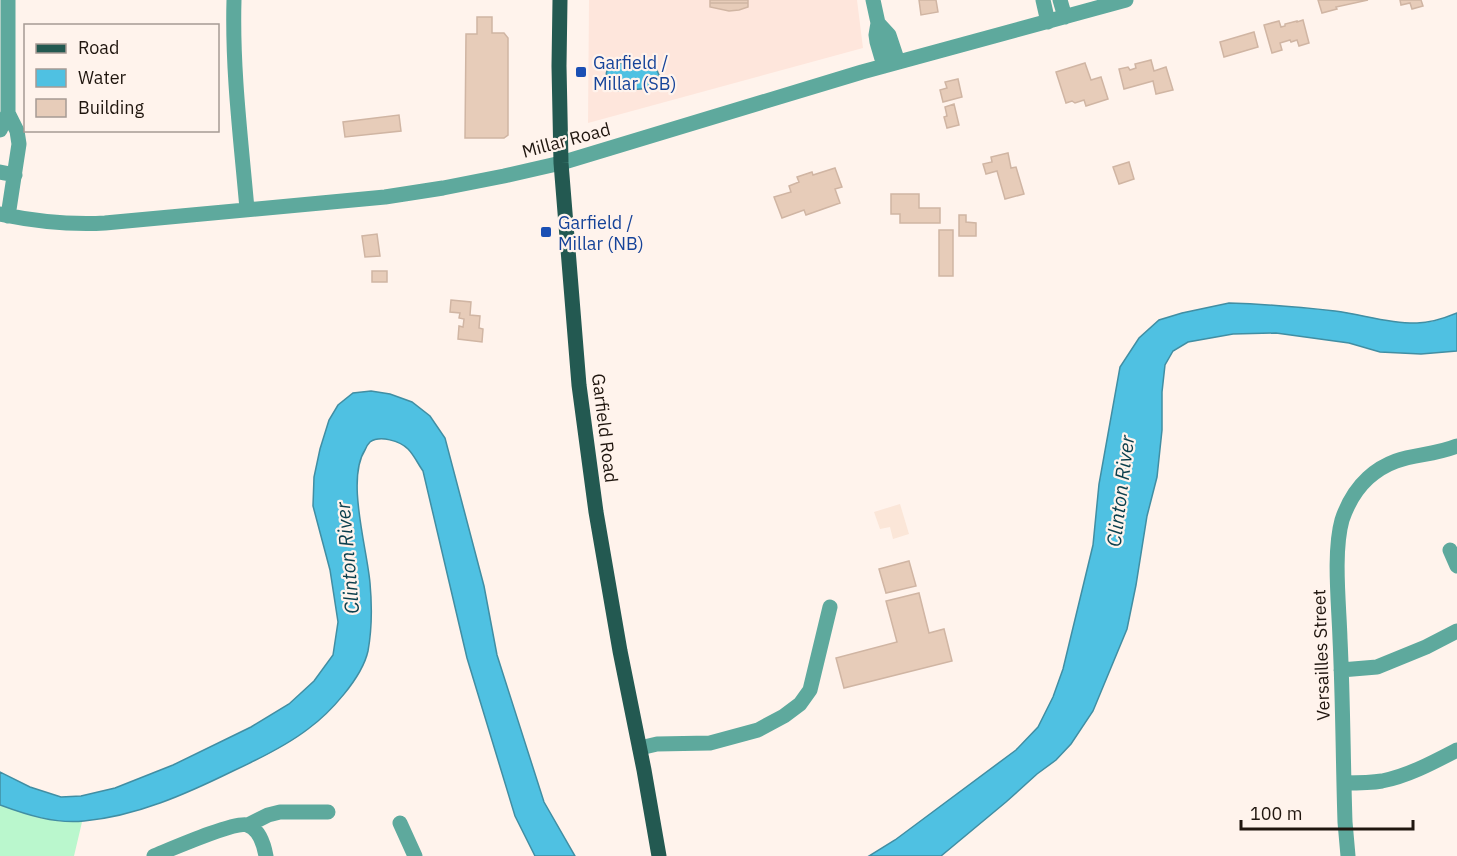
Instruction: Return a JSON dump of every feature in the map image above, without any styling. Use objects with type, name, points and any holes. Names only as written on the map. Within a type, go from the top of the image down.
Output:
[{"type":"main road","name":"Garfield Road","points":[[560,0],[561,163],[577,363],[596,512],[658,856]]},
{"type":"street","points":[[0,130],[8,113],[8,0]]},
{"type":"street","points":[[234,0],[234,63],[247,209]]},
{"type":"street","points":[[873,0],[878,23],[889,35],[891,64]]},
{"type":"street","points":[[1043,0],[1048,22]]},
{"type":"street","points":[[1060,0],[1065,17]]},
{"type":"street","name":"Millar Road","points":[[4,215],[82,224],[315,204],[420,192],[483,180],[561,163],[891,64],[1126,0]]},
{"type":"street","points":[[4,215],[8,174],[20,144],[17,131],[8,113]]},
{"type":"street","name":"Versailles Street","points":[[1348,856],[1338,547],[1342,521],[1349,502],[1360,486],[1382,468],[1400,458],[1457,446]]},
{"type":"street","points":[[1450,550],[1457,566]]},
{"type":"street","points":[[639,748],[657,744],[710,743],[733,738],[758,730],[784,716],[800,704],[810,690],[830,607]]},
{"type":"street","points":[[1341,670],[1377,667],[1426,647],[1457,631]]},
{"type":"street","points":[[1344,783],[1368,783],[1393,778],[1457,750]]},
{"type":"street","points":[[154,856],[224,829],[248,825],[268,815],[280,812],[328,812]]},
{"type":"street","points":[[400,823],[415,856]]},
{"type":"street","points":[[248,825],[260,837],[267,856]]},
{"type":"shaded area","points":[[589,0],[857,0],[863,48],[588,123]]},
{"type":"shaded area","points":[[900,504],[909,534],[893,539],[890,527],[880,529],[874,512]]},
{"type":"green space","points":[[0,805],[56,821],[82,822],[74,856],[0,856]]},
{"type":"water","points":[[616,63],[656,68],[659,75],[653,88],[616,91],[609,87],[606,72]]},
{"type":"water","name":"Clinton River","points":[[1229,303],[1335,311],[1407,323],[1433,321],[1457,313],[1457,351],[1421,354],[1380,352],[1349,343],[1276,333],[1233,334],[1188,342],[1173,351],[1165,365],[1157,477],[1147,516],[1127,629],[1093,711],[1071,744],[1056,760],[941,856],[869,856],[895,840],[1016,750],[1038,727],[1053,697],[1063,669],[1093,545],[1099,484],[1120,367],[1139,338],[1159,320]]},
{"type":"water","name":"Clinton River","points":[[371,391],[390,394],[412,402],[430,416],[445,438],[484,586],[497,655],[544,802],[575,856],[535,856],[515,816],[467,658],[423,471],[408,449],[395,441],[384,439],[370,442],[360,463],[357,478],[359,514],[371,591],[368,651],[352,683],[326,714],[300,735],[262,757],[197,788],[142,809],[104,818],[73,822],[41,818],[0,805],[0,772],[30,787],[61,797],[81,796],[115,788],[173,765],[251,727],[289,704],[314,681],[333,655],[338,622],[330,570],[313,506],[314,477],[329,420],[338,405],[353,393]]},
{"type":"building","points":[[710,0],[748,0],[748,3],[710,3]]},
{"type":"building","points":[[919,0],[936,0],[938,12],[921,15]]},
{"type":"building","points":[[1318,0],[1368,0],[1336,7],[1337,9],[1322,13]]},
{"type":"building","points":[[1400,0],[1421,0],[1423,6],[1412,9],[1410,3],[1401,5]]},
{"type":"building","points":[[710,3],[748,3],[748,7],[729,11],[710,7]]},
{"type":"building","points":[[477,17],[492,17],[492,33],[504,33],[508,38],[508,135],[504,138],[465,138],[466,34],[477,34]]},
{"type":"building","points":[[1303,20],[1309,43],[1299,46],[1297,40],[1291,42],[1290,40],[1280,43],[1282,50],[1272,53],[1264,25],[1279,21],[1281,27]]},
{"type":"building","points":[[1254,32],[1258,47],[1224,57],[1220,42]]},
{"type":"building","points":[[1151,60],[1154,71],[1166,67],[1173,90],[1156,94],[1153,81],[1124,89],[1119,69],[1128,67],[1130,70],[1136,68],[1135,64]]},
{"type":"building","points":[[1085,63],[1091,80],[1101,77],[1108,99],[1086,106],[1084,100],[1066,103],[1056,72]]},
{"type":"building","points":[[958,79],[962,97],[943,102],[940,90],[947,88],[945,82]]},
{"type":"building","points":[[954,104],[959,125],[947,128],[944,117],[947,116],[945,107]]},
{"type":"building","points":[[399,115],[401,131],[345,137],[343,122]]},
{"type":"building","points":[[1008,153],[1011,168],[1016,167],[1024,194],[1005,199],[997,171],[986,174],[983,164],[992,162],[991,157]]},
{"type":"building","points":[[1129,162],[1134,179],[1119,184],[1113,167]]},
{"type":"building","points":[[835,168],[842,187],[835,189],[840,203],[806,215],[804,210],[782,218],[774,197],[791,192],[789,186],[799,182],[797,177]]},
{"type":"building","points":[[891,194],[919,194],[919,208],[940,208],[940,223],[900,223],[900,214],[891,214]]},
{"type":"building","points":[[959,215],[966,215],[966,222],[976,223],[976,236],[959,236]]},
{"type":"building","points":[[939,230],[953,230],[953,276],[939,276]]},
{"type":"building","points":[[377,234],[380,256],[365,257],[362,236]]},
{"type":"building","points":[[372,271],[387,271],[387,282],[372,282]]},
{"type":"building","points":[[451,300],[471,302],[470,315],[480,316],[479,328],[483,329],[482,342],[458,339],[459,326],[463,327],[464,319],[459,318],[460,313],[450,312]]},
{"type":"building","points":[[909,561],[916,586],[886,593],[879,569]]},
{"type":"building","points":[[909,561],[916,586],[886,593],[879,569]]},
{"type":"building","points":[[919,593],[929,633],[944,629],[952,661],[844,688],[836,658],[897,642],[886,601]]},
{"type":"place","name":"Garfield / Millar (SB)","points":[[581,72]]},
{"type":"place","name":"Garfield / Millar (NB)","points":[[546,232]]}]
